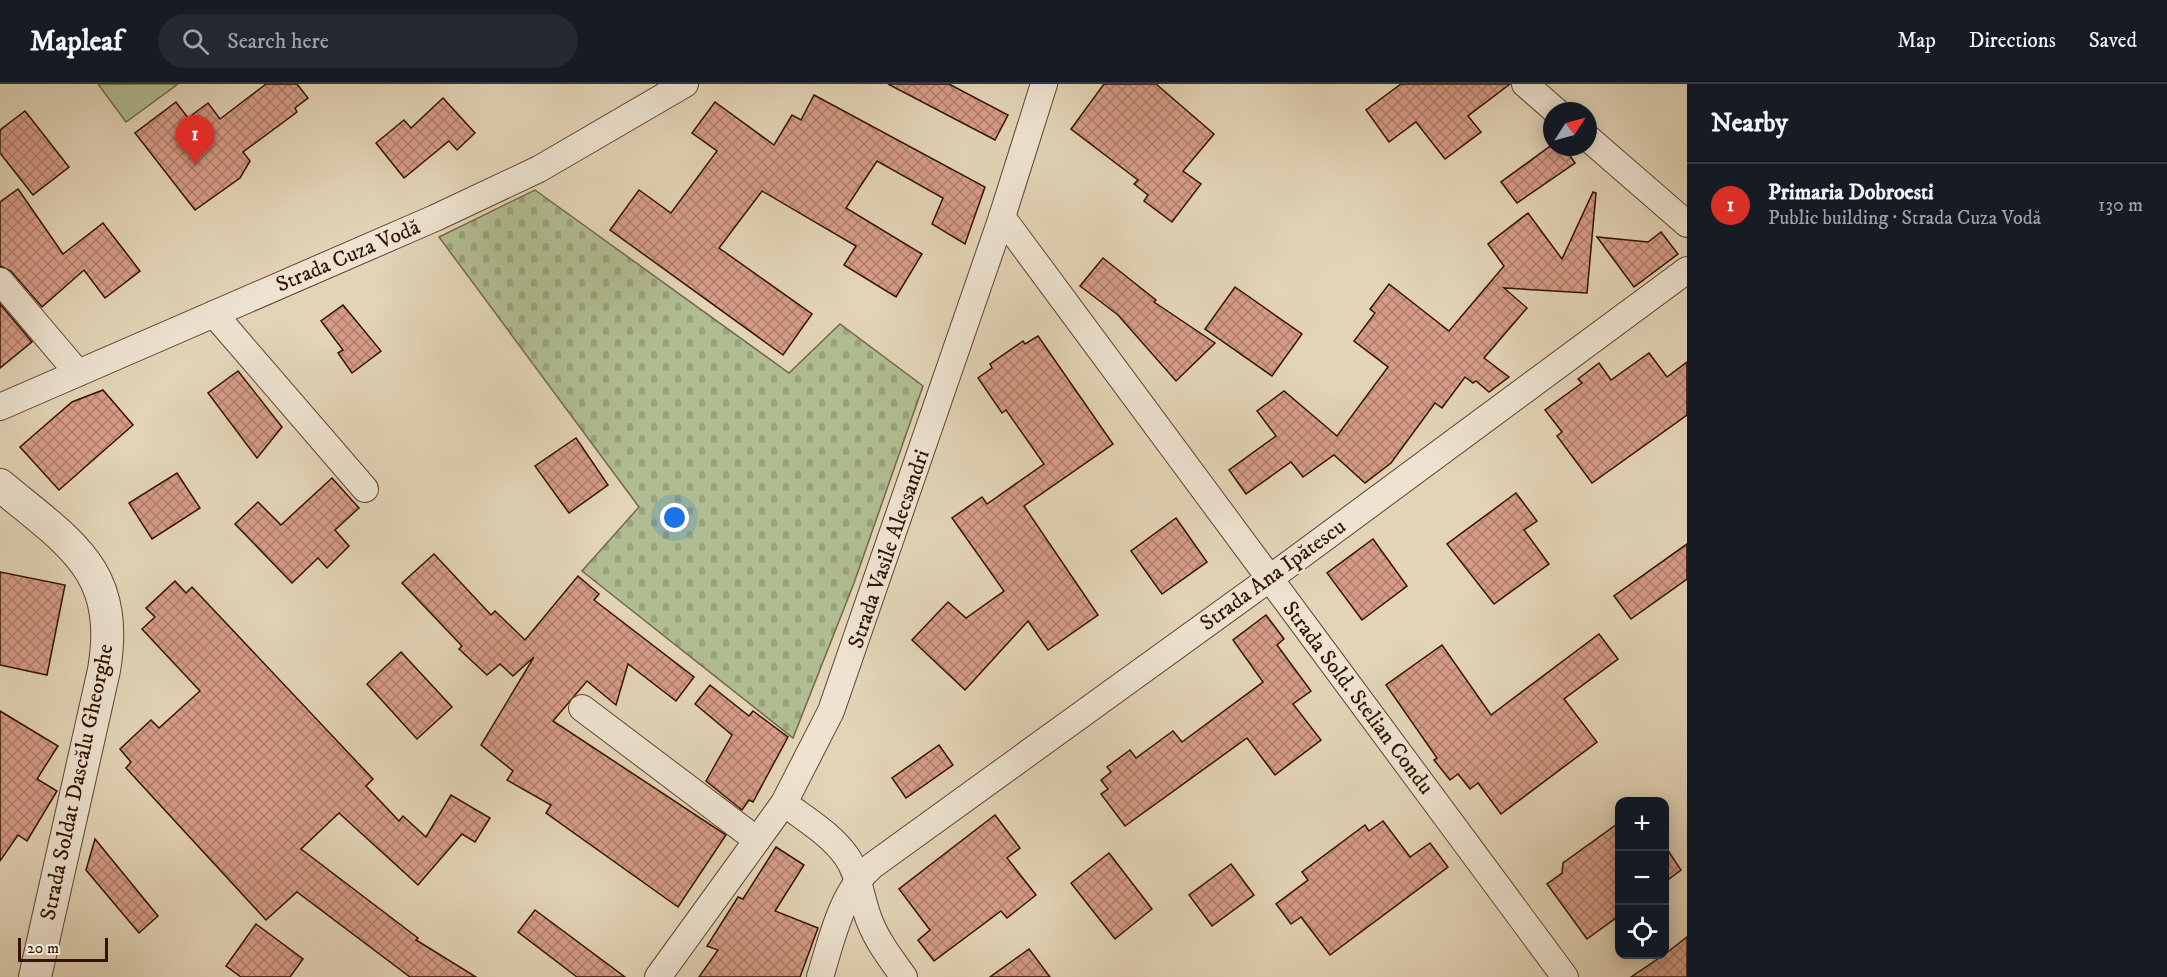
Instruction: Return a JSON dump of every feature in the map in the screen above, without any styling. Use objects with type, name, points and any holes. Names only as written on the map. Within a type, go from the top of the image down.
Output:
[{"type":"street","name":"Strada Cuza Vodă","points":[[0,407],[435,218],[539,169],[685,84]]},
{"type":"street","name":"Strada Vasile Alecsandri","points":[[658,977],[783,803],[813,750],[849,666],[1002,217],[1044,84]]},
{"type":"street","points":[[1525,84],[1546,102]]},
{"type":"street","points":[[1597,146],[1687,224]]},
{"type":"street","name":"Strada Sold. Stelian Condu","points":[[1002,217],[1565,977]]},
{"type":"street","points":[[0,281],[78,373]]},
{"type":"street","name":"Strada Ana Ipătescu","points":[[858,878],[1683,281]]},
{"type":"street","points":[[214,314],[365,489]]},
{"type":"street","name":"Strada Soldat Dascălu Gheorghe","points":[[0,485],[73,547],[96,580],[105,602],[109,621],[104,670],[35,977]]},
{"type":"street","points":[[582,708],[757,840]]},
{"type":"street","points":[[783,803],[839,846],[858,878],[870,922],[880,943],[904,977]]},
{"type":"street","points":[[820,977],[842,910],[858,878]]},
{"type":"green space","points":[[98,84],[178,84],[126,122]]},
{"type":"green space","points":[[535,190],[789,373],[840,324],[923,386],[854,583],[793,738],[582,571],[639,507],[439,237]]},
{"type":"building","points":[[266,84],[297,84],[308,98],[295,108],[297,112],[243,152],[250,161],[240,178],[195,210],[135,133],[176,102],[188,118],[208,103],[220,119]]},
{"type":"building","points":[[888,84],[949,84],[1008,115],[995,140]]},
{"type":"building","points":[[1104,84],[1156,84],[1214,134],[1183,171],[1201,184],[1172,222],[1144,201],[1148,195],[1134,184],[1138,180],[1071,129]]},
{"type":"building","points":[[1401,84],[1510,84],[1468,116],[1481,132],[1445,159],[1416,122],[1389,142],[1366,110]]},
{"type":"building","points":[[814,95],[985,187],[965,244],[932,224],[943,198],[877,161],[846,208],[922,254],[896,297],[844,265],[856,246],[762,191],[719,248],[812,314],[783,355],[610,230],[639,190],[671,213],[717,151],[692,133],[715,102],[774,145],[792,115],[801,120]]},
{"type":"building","points":[[443,98],[475,133],[457,150],[449,141],[404,178],[376,143],[404,120],[411,128]]},
{"type":"building","points":[[25,111],[69,167],[33,195],[0,153],[0,130]]},
{"type":"building","points":[[1543,151],[1543,156],[1570,156],[1575,163],[1517,203],[1501,182]]},
{"type":"building","points":[[18,189],[63,254],[103,223],[140,271],[105,298],[84,270],[42,307],[11,271],[0,266],[0,202]]},
{"type":"building","points":[[1593,192],[1596,193],[1587,293],[1504,288],[1527,308],[1484,358],[1509,377],[1489,392],[1476,381],[1473,383],[1465,377],[1442,408],[1435,403],[1391,463],[1365,483],[1334,455],[1303,477],[1291,462],[1246,494],[1229,470],[1276,436],[1257,411],[1284,391],[1337,436],[1388,367],[1354,341],[1375,313],[1370,309],[1389,284],[1449,331],[1504,266],[1488,244],[1528,213],[1562,259]]},
{"type":"building","points":[[1661,232],[1678,254],[1634,287],[1597,237],[1648,242]]},
{"type":"building","points":[[1103,258],[1156,300],[1154,302],[1215,343],[1176,381],[1118,315],[1080,286]]},
{"type":"building","points":[[1235,287],[1302,334],[1272,376],[1205,329]]},
{"type":"building","points":[[0,304],[32,342],[0,368]]},
{"type":"building","points":[[343,305],[381,351],[352,373],[338,353],[343,350],[321,321]]},
{"type":"building","points":[[1038,336],[1113,444],[1024,506],[1098,615],[1048,650],[1028,621],[965,690],[912,640],[948,602],[966,618],[1004,591],[952,518],[982,497],[987,504],[1044,464],[1006,410],[1002,413],[978,378],[992,368],[990,364],[1023,341],[1025,344]]},
{"type":"building","points":[[1649,353],[1667,377],[1687,362],[1687,415],[1592,483],[1557,436],[1562,432],[1545,410],[1582,383],[1578,379],[1599,363],[1611,380]]},
{"type":"building","points":[[238,371],[282,427],[257,458],[208,393]]},
{"type":"building","points":[[103,390],[133,425],[59,490],[20,447],[72,402]]},
{"type":"building","points":[[576,438],[608,485],[569,513],[535,466]]},
{"type":"building","points":[[177,473],[200,508],[152,539],[129,503]]},
{"type":"building","points":[[332,478],[359,508],[335,530],[349,546],[327,568],[318,558],[292,583],[235,524],[258,502],[281,525]]},
{"type":"building","points":[[1516,493],[1537,521],[1524,530],[1549,564],[1494,604],[1447,544]]},
{"type":"building","points":[[1176,518],[1207,562],[1162,594],[1131,551]]},
{"type":"building","points":[[1373,539],[1407,586],[1362,620],[1327,573]]},
{"type":"building","points":[[1687,544],[1687,579],[1631,619],[1614,596]]},
{"type":"building","points":[[434,554],[491,615],[495,611],[525,640],[578,576],[599,594],[594,600],[694,677],[676,701],[628,664],[616,705],[587,681],[553,721],[726,835],[678,907],[546,813],[551,805],[507,780],[513,771],[481,745],[534,657],[513,676],[500,664],[487,675],[459,649],[462,646],[402,583]]},
{"type":"building","points":[[0,572],[65,585],[47,675],[0,665]]},
{"type":"building","points":[[175,581],[186,593],[192,587],[373,779],[366,786],[399,821],[403,816],[426,837],[451,795],[490,818],[475,842],[462,834],[418,885],[339,813],[301,849],[418,938],[416,940],[476,977],[410,977],[297,892],[266,920],[126,768],[131,762],[120,749],[151,720],[159,728],[200,691],[142,629],[155,617],[146,608]]},
{"type":"building","points":[[1266,615],[1284,639],[1277,645],[1311,691],[1293,704],[1321,740],[1275,775],[1247,738],[1125,826],[1101,794],[1108,789],[1101,780],[1111,772],[1107,767],[1130,750],[1136,758],[1173,731],[1182,742],[1263,682],[1233,640]]},
{"type":"building","points":[[1599,634],[1618,659],[1564,699],[1597,742],[1501,814],[1478,783],[1470,789],[1458,774],[1450,780],[1434,760],[1437,758],[1386,685],[1442,645],[1491,715]]},
{"type":"building","points":[[401,652],[452,707],[417,739],[367,684]]},
{"type":"building","points":[[710,685],[749,716],[753,711],[788,737],[753,802],[749,800],[742,810],[706,781],[732,735],[695,704]]},
{"type":"building","points":[[0,711],[58,746],[37,779],[57,791],[27,841],[18,835],[0,861]]},
{"type":"building","points":[[939,745],[953,765],[906,798],[892,778]]},
{"type":"building","points":[[995,815],[1020,848],[1007,858],[1036,895],[1007,918],[1001,911],[934,961],[918,940],[930,930],[899,889]]},
{"type":"building","points":[[1383,821],[1410,857],[1430,843],[1448,867],[1330,955],[1301,917],[1291,924],[1276,904],[1308,880],[1302,872],[1365,825],[1369,831]]},
{"type":"building","points":[[1615,826],[1615,919],[1587,939],[1547,884],[1562,873],[1563,863]]},
{"type":"building","points":[[95,839],[158,916],[139,933],[86,870]]},
{"type":"building","points":[[776,847],[804,865],[775,911],[818,928],[800,977],[699,977],[718,950],[707,946],[738,897],[743,899]]},
{"type":"building","points":[[1669,852],[1681,870],[1669,879]]},
{"type":"building","points":[[1109,853],[1152,909],[1115,939],[1071,883]]},
{"type":"building","points":[[1231,864],[1254,895],[1212,926],[1189,895]]},
{"type":"building","points":[[535,910],[625,977],[577,977],[518,932]]},
{"type":"building","points":[[256,924],[303,959],[290,977],[241,977],[226,966]]},
{"type":"building","points":[[1687,937],[1687,977],[1631,977],[1658,959],[1669,959],[1669,951]]},
{"type":"building","points":[[1029,949],[1050,977],[990,977]]},
{"type":"place","name":"Primaria Dobroesti","points":[[195,165]]}]
